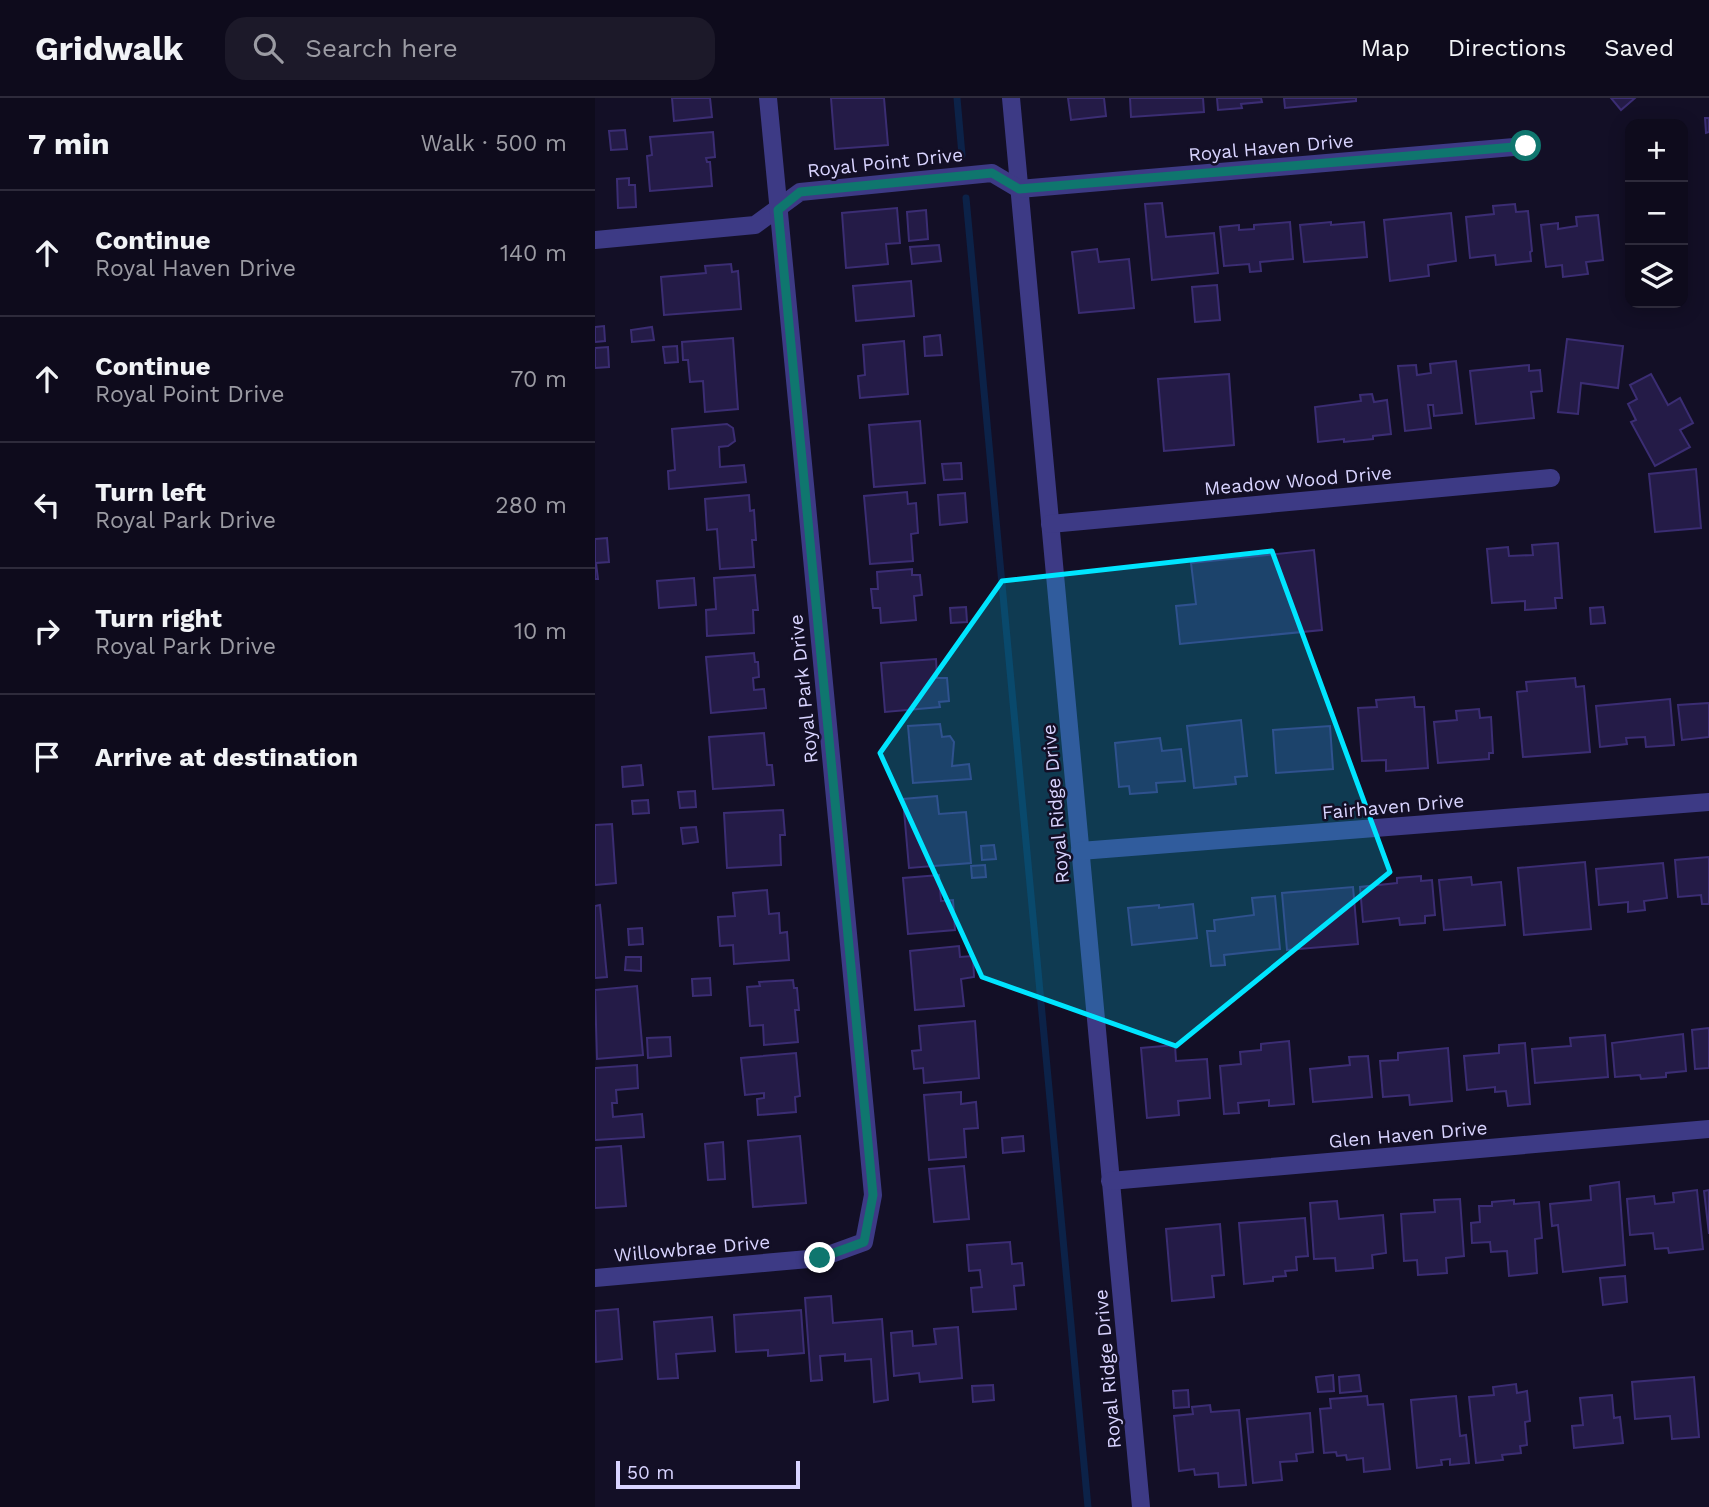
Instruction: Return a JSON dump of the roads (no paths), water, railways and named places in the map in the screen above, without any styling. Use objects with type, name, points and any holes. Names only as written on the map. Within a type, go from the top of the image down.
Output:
[{"type":"street","name":"Royal Park Drive","points":[[768,98],[873,1195],[864,1242],[833,1253]]},
{"type":"street","name":"Royal Ridge Drive","points":[[1011,98],[1141,1507]]},
{"type":"street","name":"Royal Haven Drive","points":[[1019,189],[1526,146]]},
{"type":"street","name":"Royal Point Drive","points":[[595,240],[755,225],[800,192],[992,173],[1019,189]]},
{"type":"street","name":"Meadow Wood Drive","points":[[1050,524],[1551,478]]},
{"type":"street","name":"Fairhaven Drive","points":[[1080,852],[1709,802]]},
{"type":"street","name":"Glen Haven Drive","points":[[1110,1181],[1709,1129]]},
{"type":"street","name":"Willowbrae Drive","points":[[595,1278],[820,1258],[833,1253]]},
{"type":"waterway","points":[[957,98],[962,155]]},
{"type":"waterway","points":[[966,198],[1088,1507]]}]
